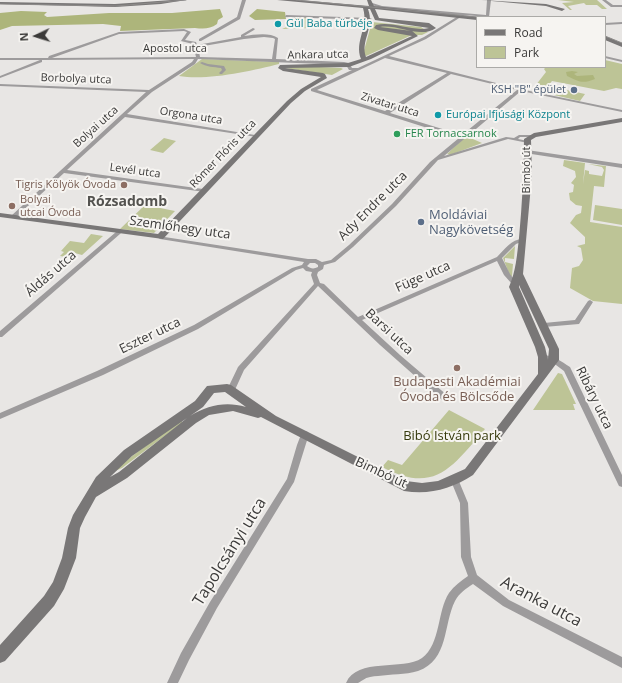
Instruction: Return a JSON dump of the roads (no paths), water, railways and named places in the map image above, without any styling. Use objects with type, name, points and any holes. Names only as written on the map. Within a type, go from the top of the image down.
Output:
[{"type":"street","points":[[168,2],[184,0]]},
{"type":"street","points":[[0,3],[78,6],[191,0]]},
{"type":"street","points":[[200,40],[239,18],[244,0]]},
{"type":"street","points":[[279,0],[364,6],[370,3],[476,18]]},
{"type":"street","points":[[359,0],[364,6],[370,19],[361,50],[364,60]]},
{"type":"street","points":[[483,0],[546,5],[564,11],[554,0]]},
{"type":"street","points":[[461,16],[488,16],[489,0]]},
{"type":"street","points":[[604,0],[612,6],[622,6]]},
{"type":"street","name":"Ankara utca","points":[[321,74],[288,71],[281,67],[292,64],[349,66],[416,36],[412,33],[380,29],[377,28],[378,26],[386,25],[430,30],[433,28],[429,25],[384,21],[376,18],[370,3]]},
{"type":"street","points":[[286,16],[370,19]]},
{"type":"street","name":"Rómer Flóris utca","points":[[309,89],[386,57],[437,32],[461,16]]},
{"type":"street","points":[[606,23],[622,22]]},
{"type":"street","points":[[0,77],[45,59],[122,32],[186,30],[189,32],[183,41],[195,43],[198,56],[197,58]]},
{"type":"street","points":[[195,46],[225,43],[253,30]]},
{"type":"street","points":[[606,34],[622,40]]},
{"type":"street","points":[[194,63],[272,62],[276,38],[268,36],[240,37]]},
{"type":"street","points":[[606,38],[622,44]]},
{"type":"street","points":[[606,56],[622,61]]},
{"type":"street","points":[[386,57],[520,90],[622,111]]},
{"type":"street","name":"Apostol utca","points":[[0,59],[197,58],[272,62],[344,63],[349,66]]},
{"type":"street","name":"Bolyai utca","points":[[13,217],[150,91],[194,63],[197,58]]},
{"type":"street","points":[[202,63],[223,67],[224,70],[221,73]]},
{"type":"street","points":[[349,66],[350,69],[359,69]]},
{"type":"street","points":[[386,112],[450,73]]},
{"type":"street","name":"Rómer Flóris utca","points":[[160,237],[289,102],[324,78],[321,74]]},
{"type":"street","name":"Borbolya utca","points":[[0,85],[150,91]]},
{"type":"street","name":"Zivatar utca","points":[[309,89],[462,136]]},
{"type":"street","name":"Ady Endre utca","points":[[321,264],[333,261],[352,246],[394,205],[432,163],[462,136],[520,90]]},
{"type":"street","name":"Orgona utca","points":[[124,115],[255,136]]},
{"type":"street","name":"Bimbó út","points":[[543,374],[543,357],[515,291],[528,183],[527,152],[529,139],[622,120]]},
{"type":"street","name":"Ady Endre utca","points":[[438,159],[508,138],[529,139]]},
{"type":"street","points":[[527,152],[622,166]]},
{"type":"street","name":"Levél utca","points":[[63,171],[203,191]]},
{"type":"street","name":"Szemlőhegy utca","points":[[0,215],[301,258],[306,264]]},
{"type":"street","name":"Áldás utca","points":[[0,335],[118,232]]},
{"type":"street","name":"Füge utca","points":[[358,319],[499,258],[514,243],[522,240]]},
{"type":"street","points":[[499,258],[507,275],[517,278],[544,325],[554,349],[554,360]]},
{"type":"street","points":[[316,261],[321,264],[321,268],[315,271],[308,270],[306,264],[316,261]]},
{"type":"street","name":"Eszter utca","points":[[0,416],[100,373],[196,327],[294,269],[306,264]]},
{"type":"street","points":[[204,399],[207,406],[221,408],[232,404],[229,390],[239,371],[317,284],[314,275],[315,271]]},
{"type":"street","name":"Barsi utca","points":[[317,284],[322,285],[358,319],[375,338],[445,398]]},
{"type":"street","points":[[544,325],[577,322],[590,302]]},
{"type":"street","name":"Ribáry utca","points":[[543,357],[554,360],[568,369],[622,484]]},
{"type":"street","name":"Bimbó út","points":[[0,656],[49,601],[60,586],[69,558],[74,528],[79,515],[100,480],[113,466],[204,399],[207,392],[229,390],[272,418],[404,486],[432,488],[455,481],[469,472],[554,360]]},
{"type":"street","name":"Bimbó út","points":[[94,492],[123,475],[192,420],[206,411],[221,408],[239,408],[272,418]]},
{"type":"street","name":"Tapolcsányi utca","points":[[172,683],[183,659],[217,600],[291,480],[297,462],[299,446],[305,434]]},
{"type":"street","points":[[351,683],[367,672],[419,666],[427,660],[434,652],[451,599],[456,591],[473,578],[466,557],[464,503],[455,481]]},
{"type":"street","name":"Aranka utca","points":[[473,578],[506,603],[622,664]]},
{"type":"tram line","points":[[0,4],[116,6],[186,0]]},
{"type":"tram line","points":[[296,0],[476,17]]},
{"type":"tram line","points":[[606,36],[622,43]]},
{"type":"place","name":"Gül Baba türbéje","points":[[278,24]]},
{"type":"place","name":"KSH \"B\" épület","points":[[574,90]]},
{"type":"place","name":"Európai Ifjúsági Központ","points":[[438,115]]},
{"type":"place","name":"FER Tornacsarnok","points":[[397,134]]},
{"type":"place","name":"Tigris Kölyök Óvoda","points":[[124,185]]},
{"type":"place","name":"Bolyai utcai Óvoda","points":[[12,206]]},
{"type":"place","name":"Moldáviai Nagykövetség","points":[[421,222]]},
{"type":"place","name":"Budapesti Akadémiai Óvoda és Bölcsőde","points":[[457,368]]},
{"type":"district","name":"Rózsadomb","points":[[127,202]]},
{"type":"park label","name":"Bibó István park","points":[[452,436]]}]
